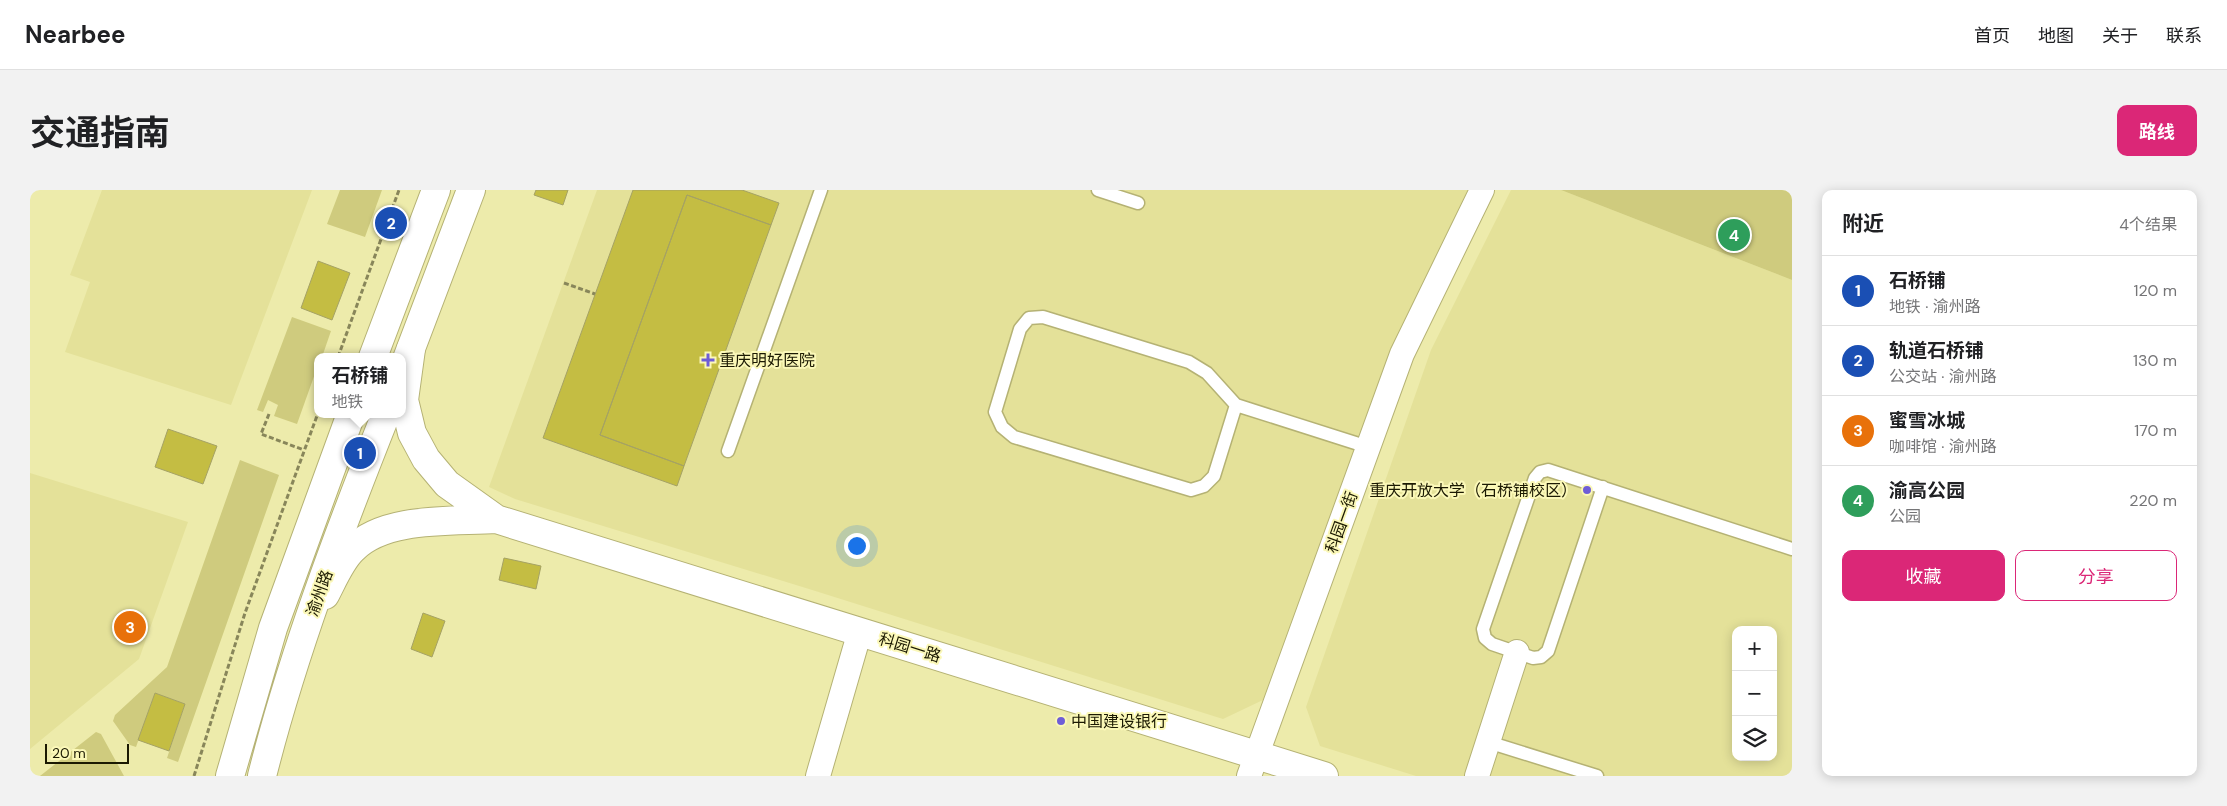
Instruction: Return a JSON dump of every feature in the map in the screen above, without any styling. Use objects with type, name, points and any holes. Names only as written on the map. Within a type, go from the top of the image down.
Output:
[{"type":"street","points":[[375,353],[436,190]]},
{"type":"street","points":[[406,373],[407,360],[471,190]]},
{"type":"street","name":"科园一街","points":[[1252,765],[1402,354],[1482,190]]},
{"type":"street","points":[[406,408],[412,433],[426,459],[447,484],[496,519]]},
{"type":"street","name":"渝州路","points":[[230,776],[273,628],[350,418]]},
{"type":"street","name":"渝州路","points":[[262,776],[304,635],[385,418]]},
{"type":"street","points":[[304,635],[336,574],[352,549],[374,533],[409,524],[496,519]]},
{"type":"street","name":"科园一路","points":[[496,519],[860,631],[1252,765],[1324,776]]},
{"type":"street","points":[[818,776],[860,631]]},
{"type":"street","points":[[1477,776],[1517,652]]},
{"type":"lane","points":[[728,451],[821,190]]},
{"type":"lane","points":[[1098,190],[1138,203]]},
{"type":"lane","points":[[1236,405],[1214,476],[1204,486],[1191,490],[1014,437],[1002,427],[996,412],[1020,329],[1029,318],[1043,317],[1189,362],[1207,373],[1236,405],[1368,447]]},
{"type":"lane","points":[[1603,487],[1548,651],[1541,657],[1532,658],[1492,644],[1485,638],[1483,629],[1535,478],[1540,472],[1548,470],[1603,487],[1792,549]]},
{"type":"lane","points":[[1488,742],[1597,776]]},
{"type":"path","points":[[339,353],[399,190]]},
{"type":"path","points":[[564,283],[595,294]]},
{"type":"path","points":[[268,414],[261,434],[304,450]]},
{"type":"shaded area","points":[[102,190],[312,190],[231,405],[65,352],[90,282],[70,275]]},
{"type":"shaded area","points":[[340,190],[382,190],[365,237],[327,224]]},
{"type":"shaded area","points":[[597,190],[1468,190],[1395,345],[1265,699],[1223,719],[515,499],[489,487]]},
{"type":"shaded area","name":"重庆开放大学（石桥铺校区）","points":[[1511,190],[1561,190],[1792,280],[1792,776],[1416,776],[1320,746],[1306,707],[1431,350]]},
{"type":"shaded area","points":[[1561,190],[1792,190],[1792,280]]},
{"type":"shaded area","points":[[292,317],[331,331],[323,353],[314,353],[314,376],[297,424],[274,416],[278,405],[268,400],[263,412],[257,410]]},
{"type":"shaded area","points":[[240,460],[279,475],[178,762],[167,758],[185,704],[155,693],[136,747],[130,745],[113,721],[115,715],[167,667]]},
{"type":"shaded area","points":[[30,473],[188,522],[139,659],[30,749]]},
{"type":"shaded area","points":[[96,732],[101,734],[124,776],[40,776]]},
{"type":"building","points":[[536,190],[568,190],[563,205],[534,195]]},
{"type":"building","points":[[633,190],[742,190],[779,203],[771,225],[687,195],[600,435],[684,466],[677,486],[543,438]]},
{"type":"building","points":[[687,195],[771,225],[684,466],[600,435]]},
{"type":"building","points":[[318,261],[350,273],[332,320],[301,308]]},
{"type":"building","points":[[168,429],[217,446],[203,484],[155,467]]},
{"type":"building","points":[[504,558],[541,566],[536,589],[499,580]]},
{"type":"building","points":[[423,613],[445,621],[432,657],[411,649]]},
{"type":"building","points":[[155,693],[185,704],[169,751],[138,740]]},
{"type":"place","name":"轨道石桥铺","points":[[391,223]]},
{"type":"place","name":"渝高公园","points":[[1734,235]]},
{"type":"place","name":"重庆明好医院","points":[[708,360]]},
{"type":"place","name":"石桥铺","points":[[360,453]]},
{"type":"place","name":"重庆开放大学（石桥铺校区）","points":[[1587,490]]},
{"type":"place","name":"蜜雪冰城","points":[[130,627]]},
{"type":"place","name":"中国建设银行","points":[[1061,721]]}]
